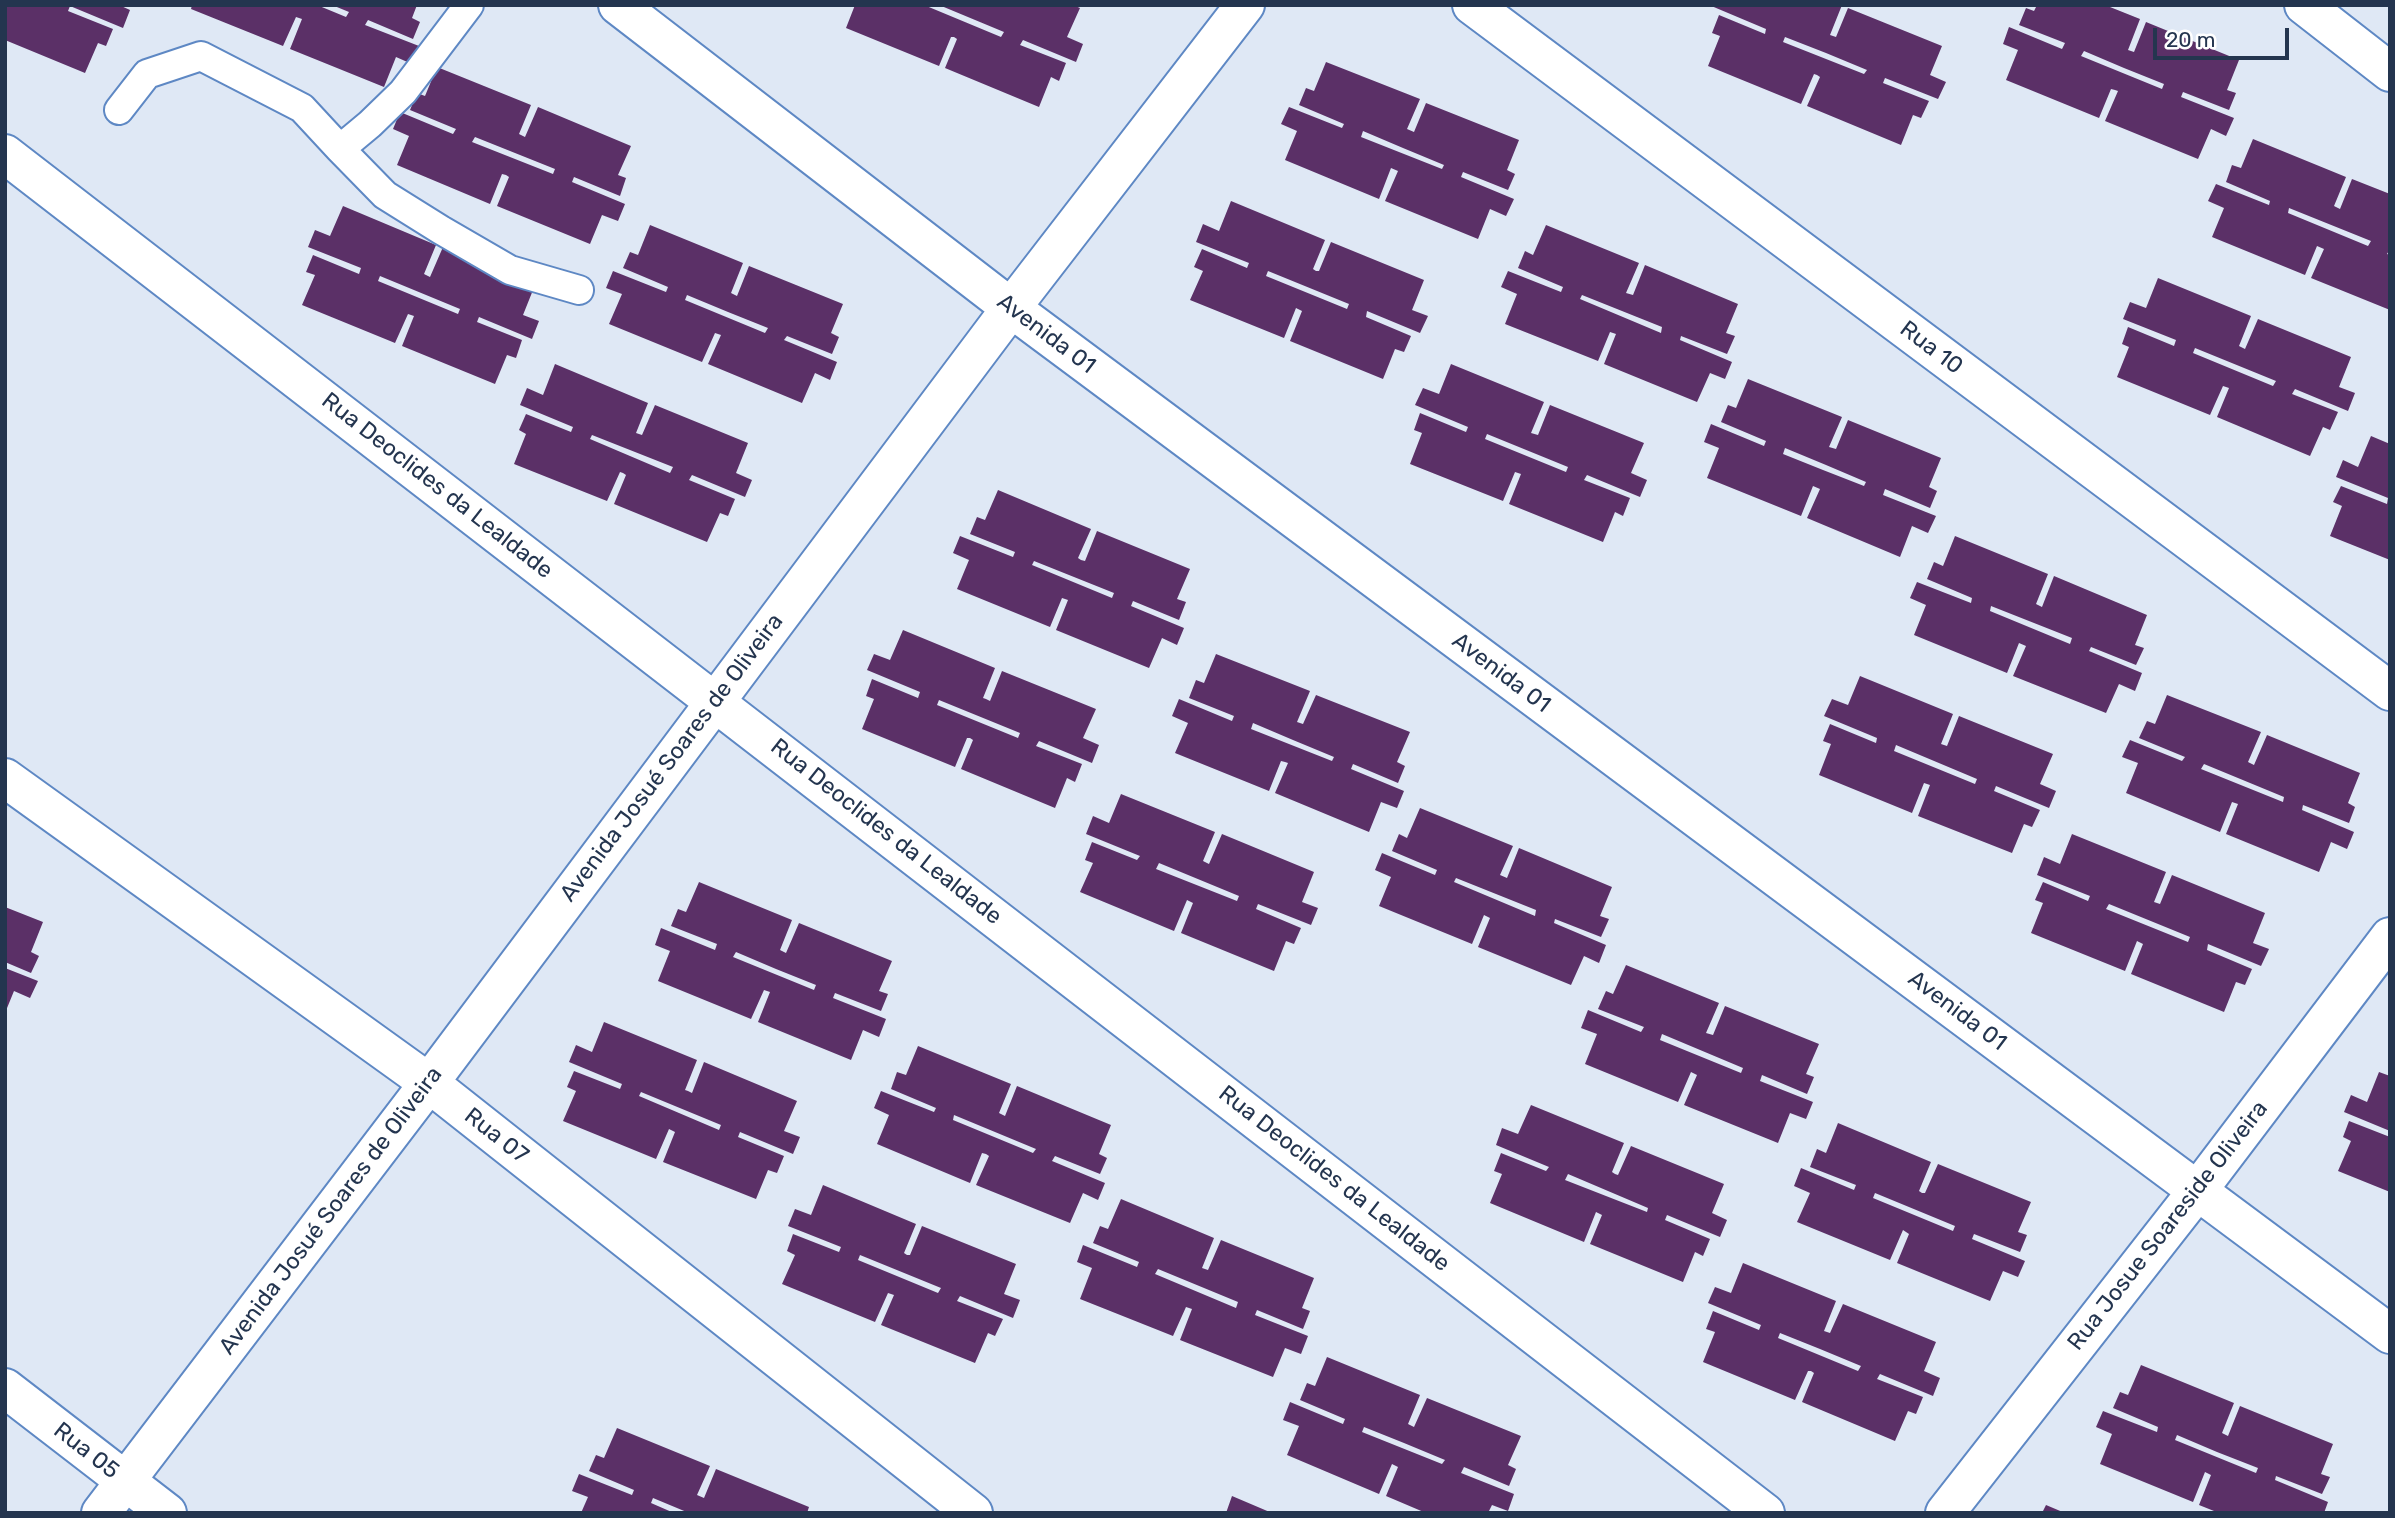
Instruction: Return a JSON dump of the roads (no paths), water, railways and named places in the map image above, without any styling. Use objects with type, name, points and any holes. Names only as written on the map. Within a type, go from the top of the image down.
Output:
[{"type":"street","name":"Avenida 01","points":[[618,5],[1011,308],[2390,1334]]},
{"type":"street","name":"Avenida Josué Soares de Oliveira","points":[[101,1513],[429,1083],[1011,308],[1245,5]]},
{"type":"street","name":"Rua 10","points":[[1472,5],[2390,691]]},
{"type":"street","points":[[2304,5],[2390,72]]},
{"type":"street","name":"Rua Deoclides da Lealdade","points":[[5,154],[1765,1513]]},
{"type":"street","name":"Rua 07","points":[[5,778],[429,1083],[973,1513]]},
{"type":"street","name":"Rua Josue Soareside Oliveira","points":[[1945,1513],[2390,937]]},
{"type":"street","name":"Rua 05","points":[[5,1388],[167,1513]]},
{"type":"lane","points":[[340,149],[402,92],[470,5]]},
{"type":"lane","points":[[120,110],[147,74],[201,56],[302,108],[385,195],[441,230],[510,270],[579,290]]}]
